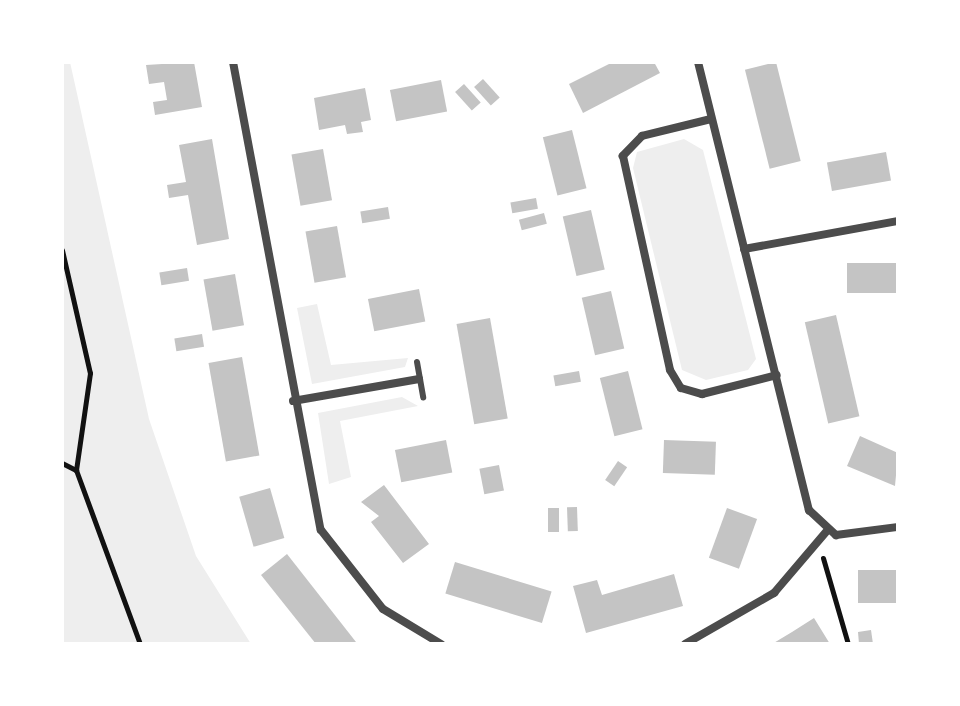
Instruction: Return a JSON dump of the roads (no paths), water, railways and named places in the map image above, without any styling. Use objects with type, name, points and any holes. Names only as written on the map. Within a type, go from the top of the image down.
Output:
[{"type":"street","points":[[233,62],[311,496],[337,559],[383,609],[441,644]]},
{"type":"street","points":[[698,62],[809,510],[826,532]]},
{"type":"street","points":[[711,119],[642,136],[623,156],[670,370],[681,388],[702,394],[777,375]]},
{"type":"street","points":[[744,249],[898,221]]},
{"type":"street","points":[[293,401],[419,379]]},
{"type":"street","points":[[826,532],[898,527]]},
{"type":"street","points":[[685,644],[774,593],[826,532]]},
{"type":"lane","points":[[417,362],[423,397]]}]
